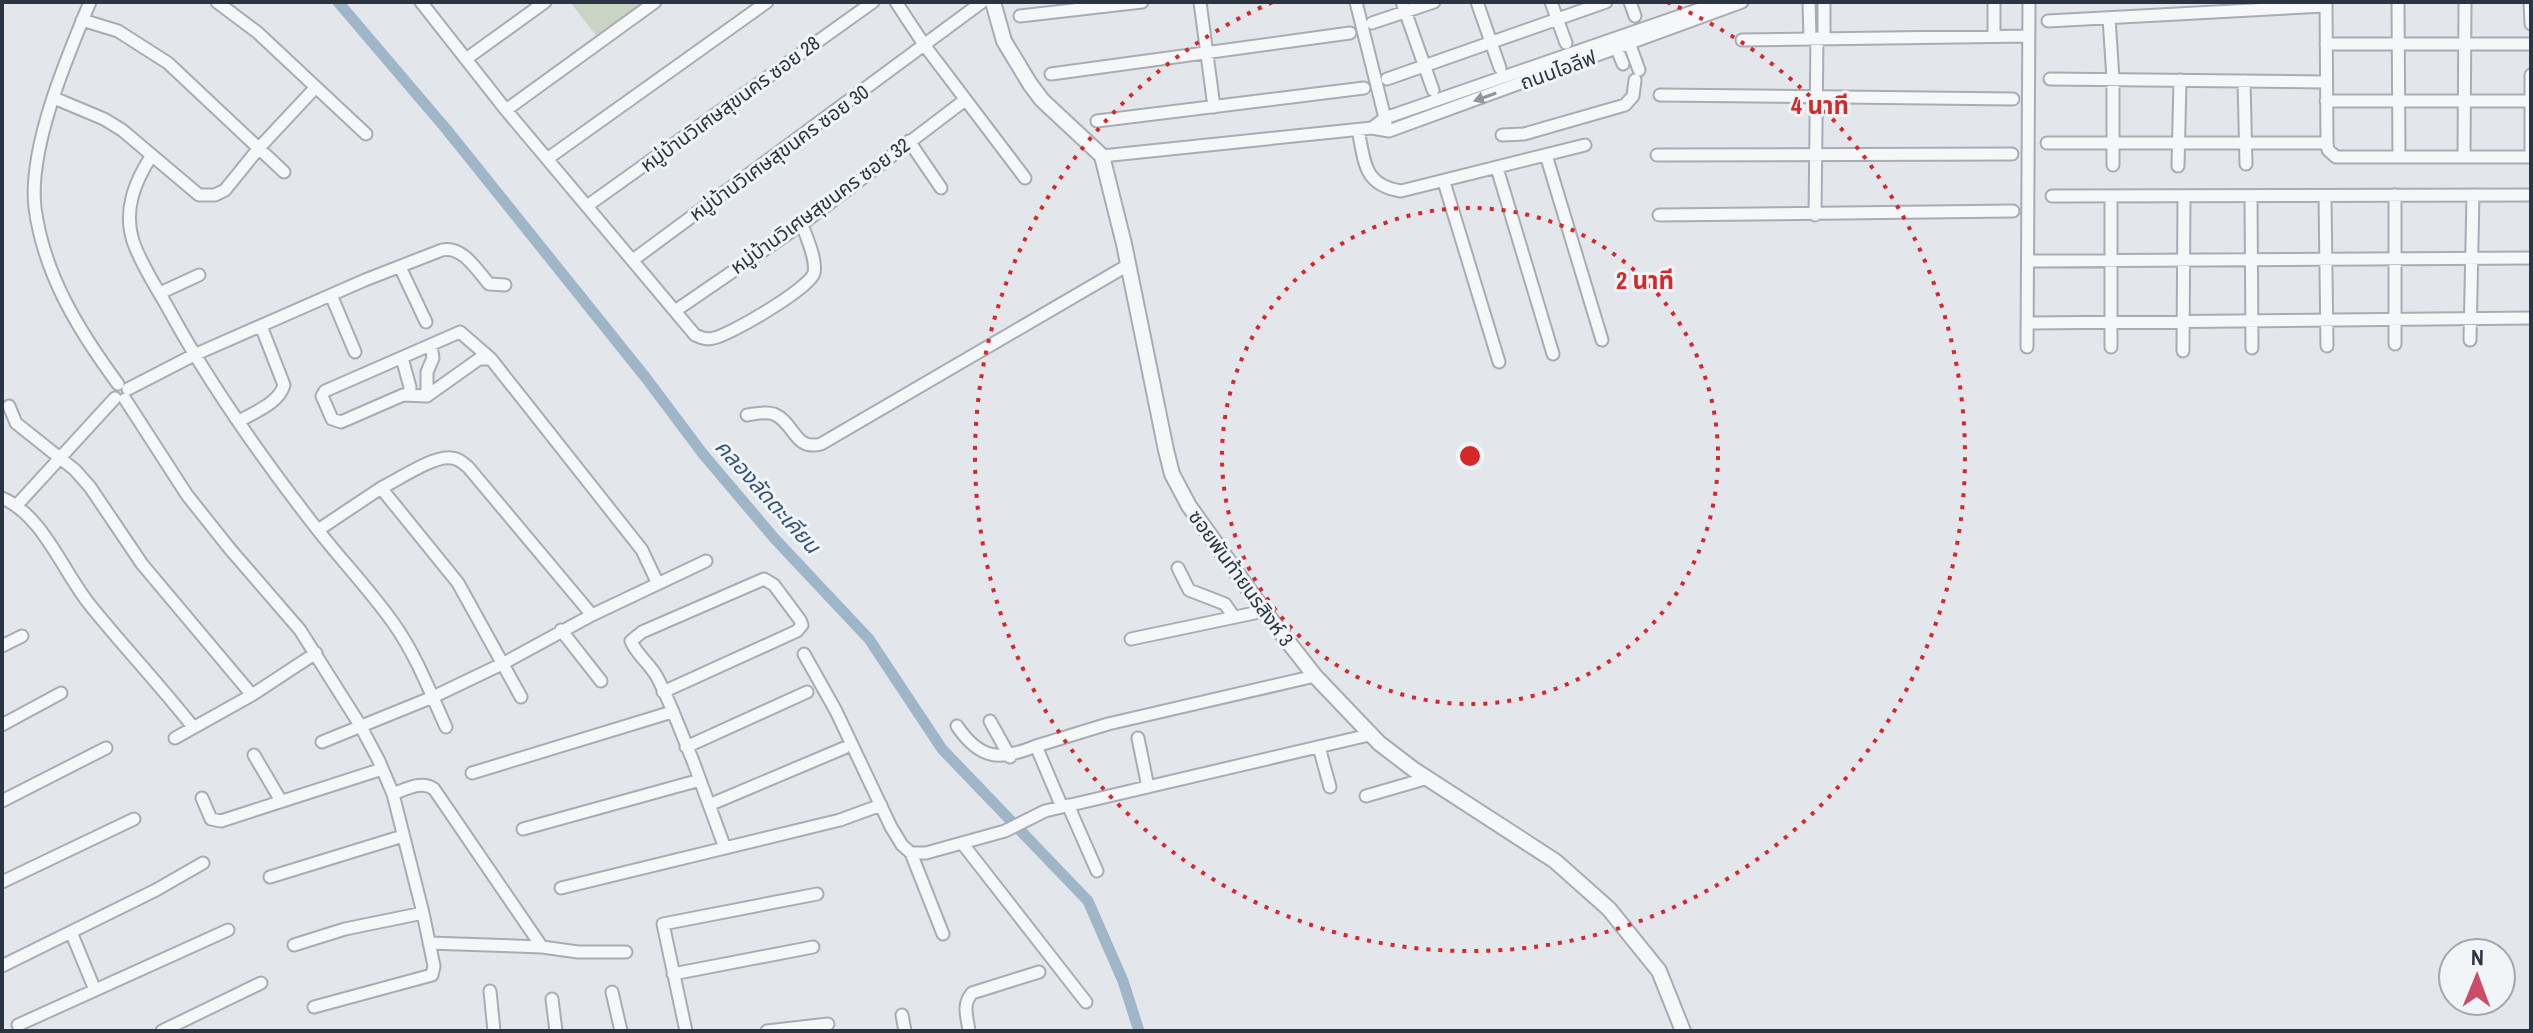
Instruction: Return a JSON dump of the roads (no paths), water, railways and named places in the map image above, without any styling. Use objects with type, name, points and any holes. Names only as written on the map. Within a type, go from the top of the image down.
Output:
[{"type":"street","points":[[90,2],[54,98],[38,157],[35,206],[47,262],[91,347],[187,495],[300,630],[360,725],[393,794],[423,913],[434,966],[432,975],[314,1007]]},
{"type":"street","points":[[217,2],[257,32],[366,134]]},
{"type":"street","points":[[466,59],[545,2]]},
{"type":"street","points":[[506,110],[655,2]]},
{"type":"street","points":[[547,159],[767,2]]},
{"type":"street","name":"หมู่บ้านวิเศษสุขนคร ซอย 28","points":[[587,206],[873,2]]},
{"type":"street","points":[[896,2],[925,46],[1025,178]]},
{"type":"street","name":"หมู่บ้านวิเศษสุขนคร ซอย 30","points":[[633,260],[982,2]]},
{"type":"street","points":[[993,2],[1004,41],[1030,84],[1102,156]]},
{"type":"street","points":[[1020,16],[1142,2]]},
{"type":"street","points":[[1200,2],[1214,107]]},
{"type":"street","points":[[1356,2],[1389,131]]},
{"type":"street","points":[[1372,23],[1403,7],[1434,2]]},
{"type":"street","points":[[1477,2],[1500,68]]},
{"type":"street","points":[[1551,2],[1566,43]]},
{"type":"street","points":[[1387,79],[1606,2]]},
{"type":"street","points":[[1630,2],[1635,16]]},
{"type":"street","name":"ถนนไอลีฟ","points":[[1372,128],[1385,118],[1720,2]]},
{"type":"street","name":"ถนนไอลีฟ","points":[[1102,156],[1372,128],[1389,131],[1742,2]]},
{"type":"street","points":[[1809,2],[1817,38]]},
{"type":"street","points":[[1815,215],[1817,38],[1824,2]]},
{"type":"street","points":[[1994,2],[1994,36]]},
{"type":"street","points":[[2027,347],[2029,2]]},
{"type":"street","points":[[2398,2],[2399,157]]},
{"type":"street","points":[[2464,157],[2465,2]]},
{"type":"street","points":[[2530,2],[2531,24]]},
{"type":"street","points":[[426,4],[506,110],[695,335],[704,339],[715,338],[803,288],[814,273],[814,265],[802,224]]},
{"type":"street","points":[[2048,21],[2325,4],[2327,143],[2328,150],[2336,157],[2531,157],[2531,75]]},
{"type":"street","points":[[1403,7],[1433,90]]},
{"type":"street","points":[[2109,18],[2113,165]]},
{"type":"street","points":[[82,20],[118,31],[168,63],[284,172]]},
{"type":"street","points":[[1051,74],[1350,33]]},
{"type":"street","points":[[1742,40],[2029,36]]},
{"type":"street","points":[[2326,44],[2531,44]]},
{"type":"street","points":[[1623,64],[1624,47]]},
{"type":"street","points":[[1502,135],[1524,134],[1625,105],[1633,96],[1637,75],[1624,47]]},
{"type":"street","points":[[2050,79],[2325,82]]},
{"type":"street","points":[[2178,166],[2180,80]]},
{"type":"street","points":[[2244,81],[2246,164]]},
{"type":"street","points":[[54,98],[104,119],[199,195],[206,197],[225,190],[316,87]]},
{"type":"street","points":[[1097,121],[1364,88]]},
{"type":"street","points":[[1660,95],[2013,99]]},
{"type":"street","name":"หมู่บ้านวิเศษสุขนคร ซอย 32","points":[[675,311],[802,224],[965,100]]},
{"type":"street","points":[[2326,101],[2531,101]]},
{"type":"street","points":[[1358,130],[1367,174],[1386,189],[1401,191],[1585,145]]},
{"type":"street","points":[[909,141],[941,188]]},
{"type":"street","points":[[2047,143],[2327,143]]},
{"type":"street","points":[[1657,155],[2012,154]]},
{"type":"street","points":[[152,155],[132,194],[130,226],[133,241],[194,355],[318,530],[394,625],[413,656],[446,727]]},
{"type":"street","points":[[1546,155],[1602,340]]},
{"type":"street","name":"ซอยพันท้ายนรสิงห์ 3","points":[[1102,156],[1172,474],[1189,506],[1315,676],[1369,735],[1428,778],[1555,861],[1609,909],[1659,971],[1683,1031]]},
{"type":"street","points":[[1497,168],[1553,354]]},
{"type":"street","points":[[1444,182],[1499,362]]},
{"type":"street","points":[[2395,195],[2395,344]]},
{"type":"street","points":[[2470,340],[2473,195]]},
{"type":"street","points":[[2052,196],[2531,195]]},
{"type":"street","points":[[2111,196],[2111,347]]},
{"type":"street","points":[[2183,351],[2184,196]]},
{"type":"street","points":[[2251,196],[2252,348]]},
{"type":"street","points":[[2325,196],[2327,346]]},
{"type":"street","points":[[1659,215],[2013,211]]},
{"type":"street","points":[[16,506],[122,392],[194,355],[331,295],[452,248],[459,251],[489,284],[505,285]]},
{"type":"street","points":[[2029,261],[2531,258]]},
{"type":"street","points":[[747,415],[774,414],[783,420],[799,442],[812,447],[821,444],[1128,265]]},
{"type":"street","points":[[400,267],[426,322]]},
{"type":"street","points":[[160,293],[199,275]]},
{"type":"street","points":[[331,295],[355,352]]},
{"type":"street","points":[[2028,323],[2531,318]]},
{"type":"street","points":[[239,421],[275,400],[282,393],[284,385],[261,326]]},
{"type":"street","points":[[491,359],[479,359],[427,396],[403,395],[349,420],[338,422],[330,417],[322,396],[325,391],[461,332],[491,359],[642,550],[658,584]]},
{"type":"street","points":[[427,396],[427,372],[433,358],[431,345]]},
{"type":"street","points":[[402,358],[410,387],[409,395]]},
{"type":"street","points":[[9,406],[16,423],[60,457],[90,487],[142,564],[252,695]]},
{"type":"street","points":[[318,530],[381,488],[436,460],[448,457],[457,459],[468,467],[592,615]]},
{"type":"street","points":[[381,488],[458,583],[521,697]]},
{"type":"street","points":[[2,498],[28,516],[88,603],[193,727]]},
{"type":"street","points":[[322,742],[433,697],[504,663],[561,630],[706,561]]},
{"type":"street","points":[[1178,568],[1189,590],[1225,604],[1234,617]]},
{"type":"street","points":[[663,692],[797,631],[802,625],[800,620],[774,585],[764,579],[642,632],[631,641],[657,676],[663,692],[700,780],[725,848]]},
{"type":"street","points":[[1131,639],[1264,611]]},
{"type":"street","points":[[561,630],[601,681]]},
{"type":"street","points":[[2,646],[22,636]]},
{"type":"street","points":[[175,738],[252,695],[316,653]]},
{"type":"street","points":[[804,654],[836,711],[902,845],[911,853],[943,934]]},
{"type":"street","points":[[957,726],[975,749],[1010,757],[1108,724],[1315,676]]},
{"type":"street","points":[[686,747],[807,692]]},
{"type":"street","points":[[2,725],[61,693]]},
{"type":"street","points":[[472,773],[672,712]]},
{"type":"street","points":[[990,721],[1010,757]]},
{"type":"street","points":[[911,853],[926,853],[1005,831],[1035,815],[1065,806],[1369,735]]},
{"type":"street","points":[[1138,738],[1148,787]]},
{"type":"street","points":[[1036,746],[1097,871]]},
{"type":"street","points":[[1319,747],[1330,787]]},
{"type":"street","points":[[2,801],[106,748]]},
{"type":"street","points":[[709,805],[844,748]]},
{"type":"street","points":[[254,755],[281,801]]},
{"type":"street","points":[[202,798],[214,821],[229,819],[382,769]]},
{"type":"street","points":[[1366,796],[1428,778]]},
{"type":"street","points":[[523,829],[700,780]]},
{"type":"street","points":[[393,794],[421,785],[434,789],[542,947]]},
{"type":"street","points":[[561,888],[840,820],[881,805]]},
{"type":"street","points":[[2,882],[134,819]]},
{"type":"street","points":[[270,877],[403,836]]},
{"type":"street","points":[[962,843],[1086,1002]]},
{"type":"street","points":[[2,966],[203,863]]},
{"type":"street","points":[[686,1031],[663,924],[817,894]]},
{"type":"street","points":[[294,945],[345,929],[423,913]]},
{"type":"street","points":[[18,1025],[228,930]]},
{"type":"street","points":[[71,932],[95,990]]},
{"type":"street","points":[[429,943],[626,952]]},
{"type":"street","points":[[673,974],[813,947]]},
{"type":"street","points":[[969,1031],[965,1007],[972,993],[1039,972]]},
{"type":"street","points":[[162,1031],[261,983]]},
{"type":"street","points":[[490,991],[494,1031]]},
{"type":"street","points":[[612,992],[621,1031]]},
{"type":"street","points":[[552,999],[556,1031]]},
{"type":"street","points":[[902,1015],[905,1031]]},
{"type":"street","points":[[767,1031],[828,1024]]},
{"type":"waterway","name":"คลองลัดตะเคียน","points":[[338,2],[447,130],[703,454],[775,539],[869,639],[942,749],[1088,901],[1123,981],[1139,1031]]}]
